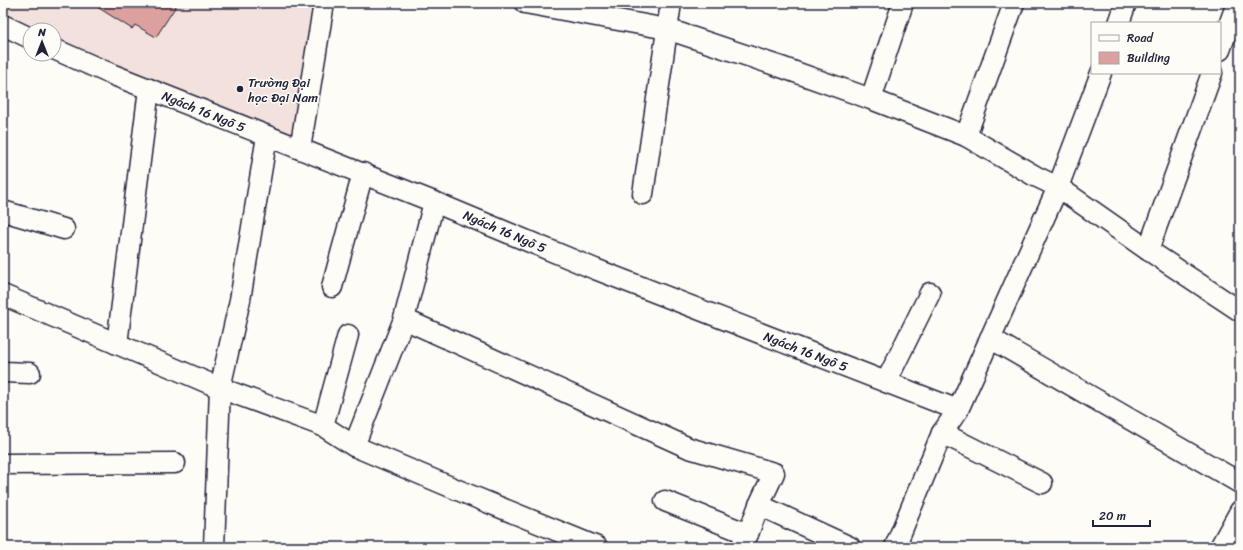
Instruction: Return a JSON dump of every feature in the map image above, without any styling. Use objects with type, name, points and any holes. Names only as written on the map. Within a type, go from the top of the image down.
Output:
[{"type":"lane","points":[[300,149],[324,3]]},
{"type":"lane","points":[[525,3],[667,29],[871,99],[966,136],[1058,188],[1240,311]]},
{"type":"lane","points":[[643,194],[671,3]]},
{"type":"lane","points":[[871,99],[902,3]]},
{"type":"lane","points":[[966,136],[1014,3]]},
{"type":"lane","points":[[1119,22],[1126,3]]},
{"type":"lane","points":[[1221,47],[1233,6]]},
{"type":"lane","points":[[3,26],[22,34]]},
{"type":"lane","name":"Ngách 16 Ngõ 5","points":[[62,53],[110,74],[363,173],[595,269],[958,410]]},
{"type":"lane","points":[[896,547],[942,433],[958,410],[1058,188],[1100,74]]},
{"type":"lane","points":[[1148,250],[1212,74]]},
{"type":"lane","points":[[117,344],[149,89]]},
{"type":"lane","points":[[214,547],[220,388],[240,300],[267,136]]},
{"type":"lane","points":[[332,287],[363,173]]},
{"type":"lane","points":[[354,446],[404,319],[434,202]]},
{"type":"lane","points":[[3,210],[64,229]]},
{"type":"lane","points":[[886,382],[930,293]]},
{"type":"lane","points":[[3,295],[220,388],[323,426],[354,446],[500,508],[597,547]]},
{"type":"lane","points":[[404,319],[689,448],[774,473],[745,540],[665,502]]},
{"type":"lane","points":[[323,426],[348,334]]},
{"type":"lane","points":[[990,338],[1240,483]]},
{"type":"lane","points":[[3,372],[30,373]]},
{"type":"lane","points":[[942,433],[1042,484]]},
{"type":"lane","points":[[3,464],[175,463]]},
{"type":"lane","points":[[759,505],[850,547]]},
{"type":"lane","points":[[1220,547],[1240,511]]},
{"type":"shaded area","name":"Trường Đại học Đại Nam","points":[[3,3],[319,3],[297,138],[62,43],[62,22],[22,22],[22,27],[3,20]]},
{"type":"building","points":[[91,3],[178,3],[156,37],[135,25],[132,29]]},
{"type":"place","name":"Trường Đại học Đại Nam","points":[[240,89]]}]
